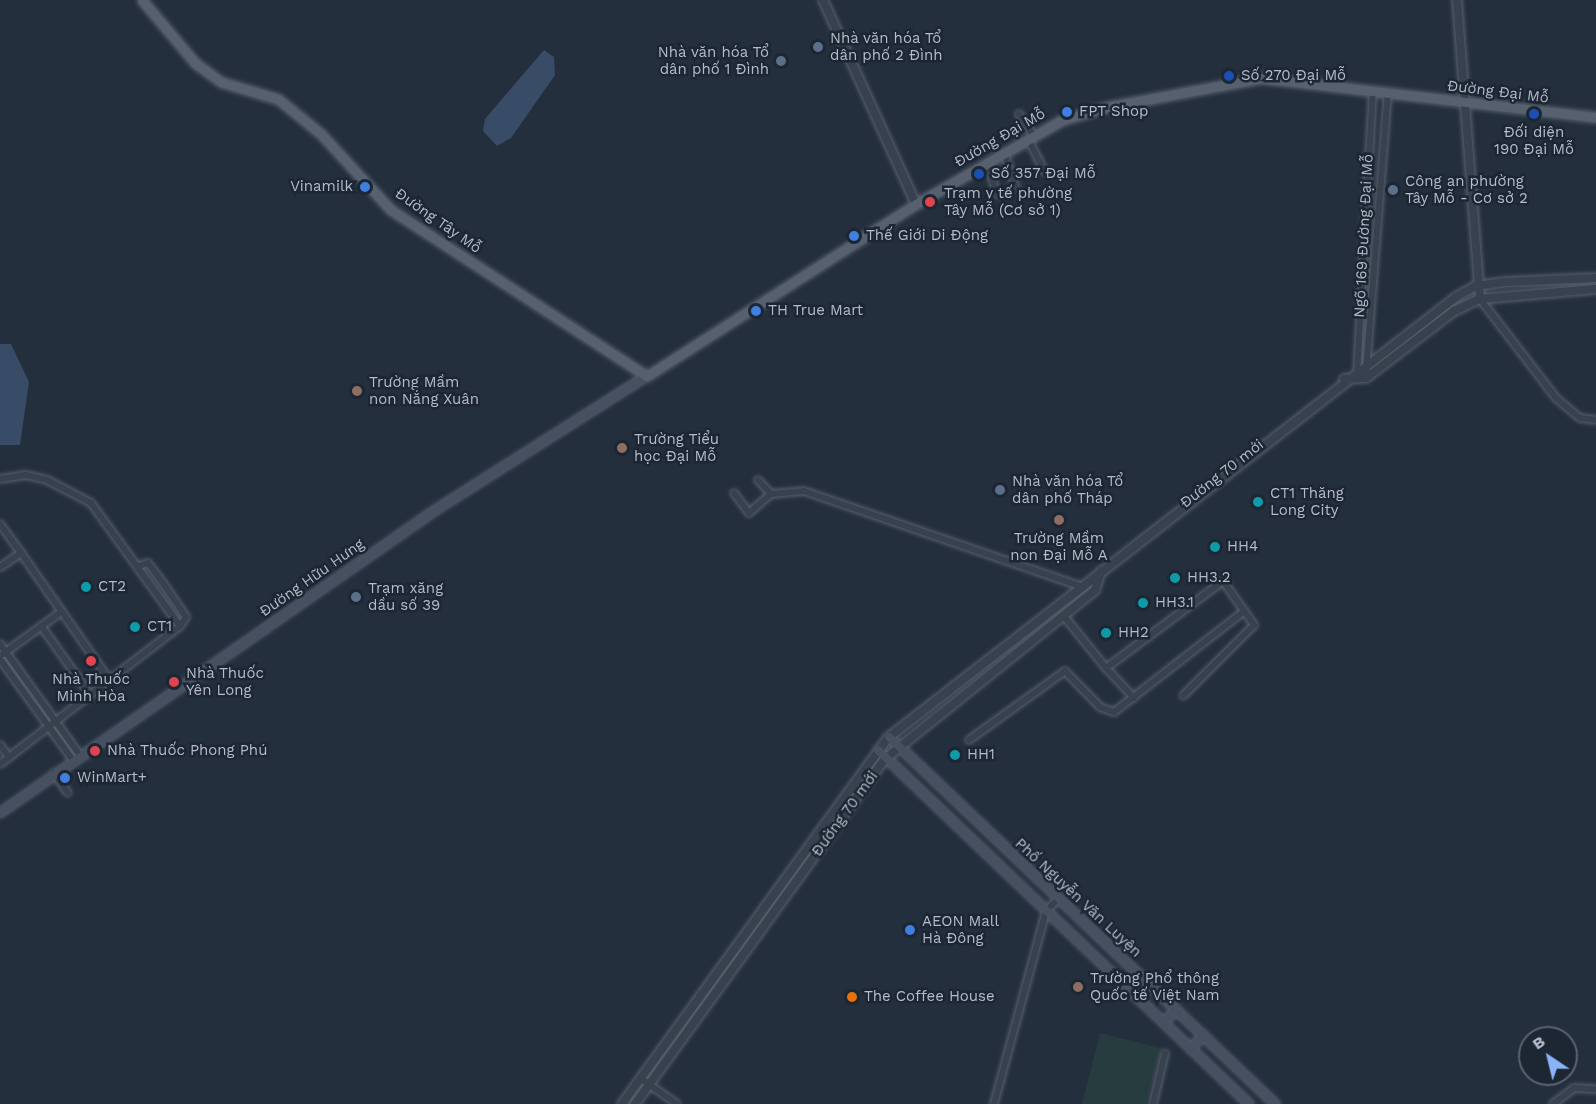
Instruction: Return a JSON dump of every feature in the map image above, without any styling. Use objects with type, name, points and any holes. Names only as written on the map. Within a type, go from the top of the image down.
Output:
[{"type":"main road","name":"Đường Tây Mỗ","points":[[142,0],[195,63],[221,81],[278,99],[321,134],[391,210],[646,376]]},
{"type":"main road","name":"Đường Đại Mỗ","points":[[646,376],[916,204],[1062,120],[1230,80],[1262,78],[1596,117]]},
{"type":"main road","name":"Đường Hữu Hưng","points":[[0,813],[75,757],[488,474],[646,376]]},
{"type":"main road","name":"Phố Nguyễn Văn Luyện","points":[[890,736],[1275,1104]]},
{"type":"main road","name":"Phố Nguyễn Văn Luyện","points":[[878,750],[1249,1104]]},
{"type":"main road","points":[[1164,1022],[1177,1009]]},
{"type":"main road","points":[[1191,1048],[1204,1035]]},
{"type":"street","points":[[823,0],[916,204]]},
{"type":"street","points":[[1457,0],[1476,286],[1480,299],[1556,398],[1581,418],[1596,420]]},
{"type":"street","name":"Ngõ 169 Đường Đại Mỗ","points":[[1357,382],[1372,91]]},
{"type":"street","name":"Ngõ 169 Đường Đại Mỗ","points":[[1366,378],[1388,94]]},
{"type":"street","points":[[1019,114],[1044,171]]},
{"type":"street","points":[[1004,153],[1016,187]]},
{"type":"street","points":[[987,163],[998,194]]},
{"type":"street","points":[[1476,286],[1596,278]]},
{"type":"street","name":"Đường 70 mới","points":[[635,1104],[878,750],[890,736],[1366,362],[1476,286]]},
{"type":"street","points":[[1344,380],[1357,382],[1366,378],[1445,317],[1480,299],[1596,289]]},
{"type":"street","points":[[0,479],[26,475],[47,480],[91,503],[139,566],[180,626]]},
{"type":"street","points":[[758,480],[771,494]]},
{"type":"street","points":[[734,493],[749,513],[771,494],[804,491],[1080,586]]},
{"type":"street","points":[[0,524],[108,678]]},
{"type":"street","points":[[0,567],[21,553]]},
{"type":"street","points":[[0,764],[46,724],[180,626],[186,617],[163,583],[148,563],[139,566]]},
{"type":"street","name":"Đường 70 mới","points":[[775,899],[897,745],[1095,590],[1101,570]]},
{"type":"street","points":[[1106,668],[1222,581],[1254,625],[1184,696]]},
{"type":"street","points":[[969,740],[1065,671],[1107,709],[1114,712],[1244,611]]},
{"type":"street","points":[[2,656],[61,612]]},
{"type":"street","points":[[1063,615],[1134,698]]},
{"type":"street","points":[[42,626],[89,693]]},
{"type":"street","points":[[0,644],[2,656],[46,724],[75,757]]},
{"type":"street","points":[[2,656],[53,719],[75,757]]},
{"type":"street","points":[[0,745],[9,757]]},
{"type":"street","points":[[54,772],[68,793]]},
{"type":"street","points":[[994,1104],[1046,911],[1059,898]]},
{"type":"street","points":[[622,1104],[775,899]]},
{"type":"street","points":[[1153,1104],[1165,1053]]},
{"type":"street","points":[[640,1078],[677,1104]]},
{"type":"street","points":[[1553,1104],[1574,1088],[1596,1089]]},
{"type":"green space","points":[[1100,1033],[1161,1048],[1146,1104],[1082,1104]]},
{"type":"water","points":[[544,50],[554,57],[555,75],[511,138],[497,146],[483,131],[485,119]]},
{"type":"water","points":[[0,344],[11,344],[29,382],[20,445],[0,445]]},
{"type":"place","name":"Nhà văn hóa Tổ dân phố 2 Đình","points":[[818,47]]},
{"type":"place","name":"Nhà văn hóa Tổ dân phố 1 Đình","points":[[781,61]]},
{"type":"place","name":"Số 270 Đại Mỗ","points":[[1229,76]]},
{"type":"place","name":"FPT Shop","points":[[1067,112]]},
{"type":"place","name":"Đối diện 190 Đại Mỗ","points":[[1534,114]]},
{"type":"place","name":"Số 357 Đại Mỗ","points":[[979,174]]},
{"type":"place","name":"Vinamilk","points":[[365,187]]},
{"type":"place","name":"Công an phường Tây Mỗ - Cơ sở 2","points":[[1393,190]]},
{"type":"place","name":"Trạm y tế phường Tây Mỗ (Cơ sở 1)","points":[[930,202]]},
{"type":"place","name":"Thế Giới Di Động","points":[[854,236]]},
{"type":"place","name":"TH True Mart","points":[[756,311]]},
{"type":"place","name":"Trường Mầm non Nắng Xuân","points":[[357,391]]},
{"type":"place","name":"Trường Tiểu học Đại Mỗ","points":[[622,448]]},
{"type":"place","name":"Nhà văn hóa Tổ dân phố Tháp","points":[[1000,490]]},
{"type":"place","name":"CT1 Thăng Long City","points":[[1258,502]]},
{"type":"place","name":"Trường Mầm non Đại Mỗ A","points":[[1059,520]]},
{"type":"place","name":"HH4","points":[[1215,547]]},
{"type":"place","name":"HH3.2","points":[[1175,578]]},
{"type":"place","name":"CT2","points":[[86,587]]},
{"type":"place","name":"Trạm xăng dầu số 39","points":[[356,597]]},
{"type":"place","name":"HH3.1","points":[[1143,603]]},
{"type":"place","name":"CT1","points":[[135,627]]},
{"type":"place","name":"HH2","points":[[1106,633]]},
{"type":"place","name":"Nhà Thuốc Minh Hòa","points":[[91,661]]},
{"type":"place","name":"Nhà Thuốc Yên Long","points":[[174,682]]},
{"type":"place","name":"Nhà Thuốc Phong Phú","points":[[95,751]]},
{"type":"place","name":"HH1","points":[[955,755]]},
{"type":"place","name":"WinMart+","points":[[65,778]]},
{"type":"place","name":"AEON Mall Hà Đông","points":[[910,930]]},
{"type":"place","name":"Trường Phổ thông Quốc tế Việt Nam","points":[[1078,987]]},
{"type":"place","name":"The Coffee House","points":[[852,997]]}]
